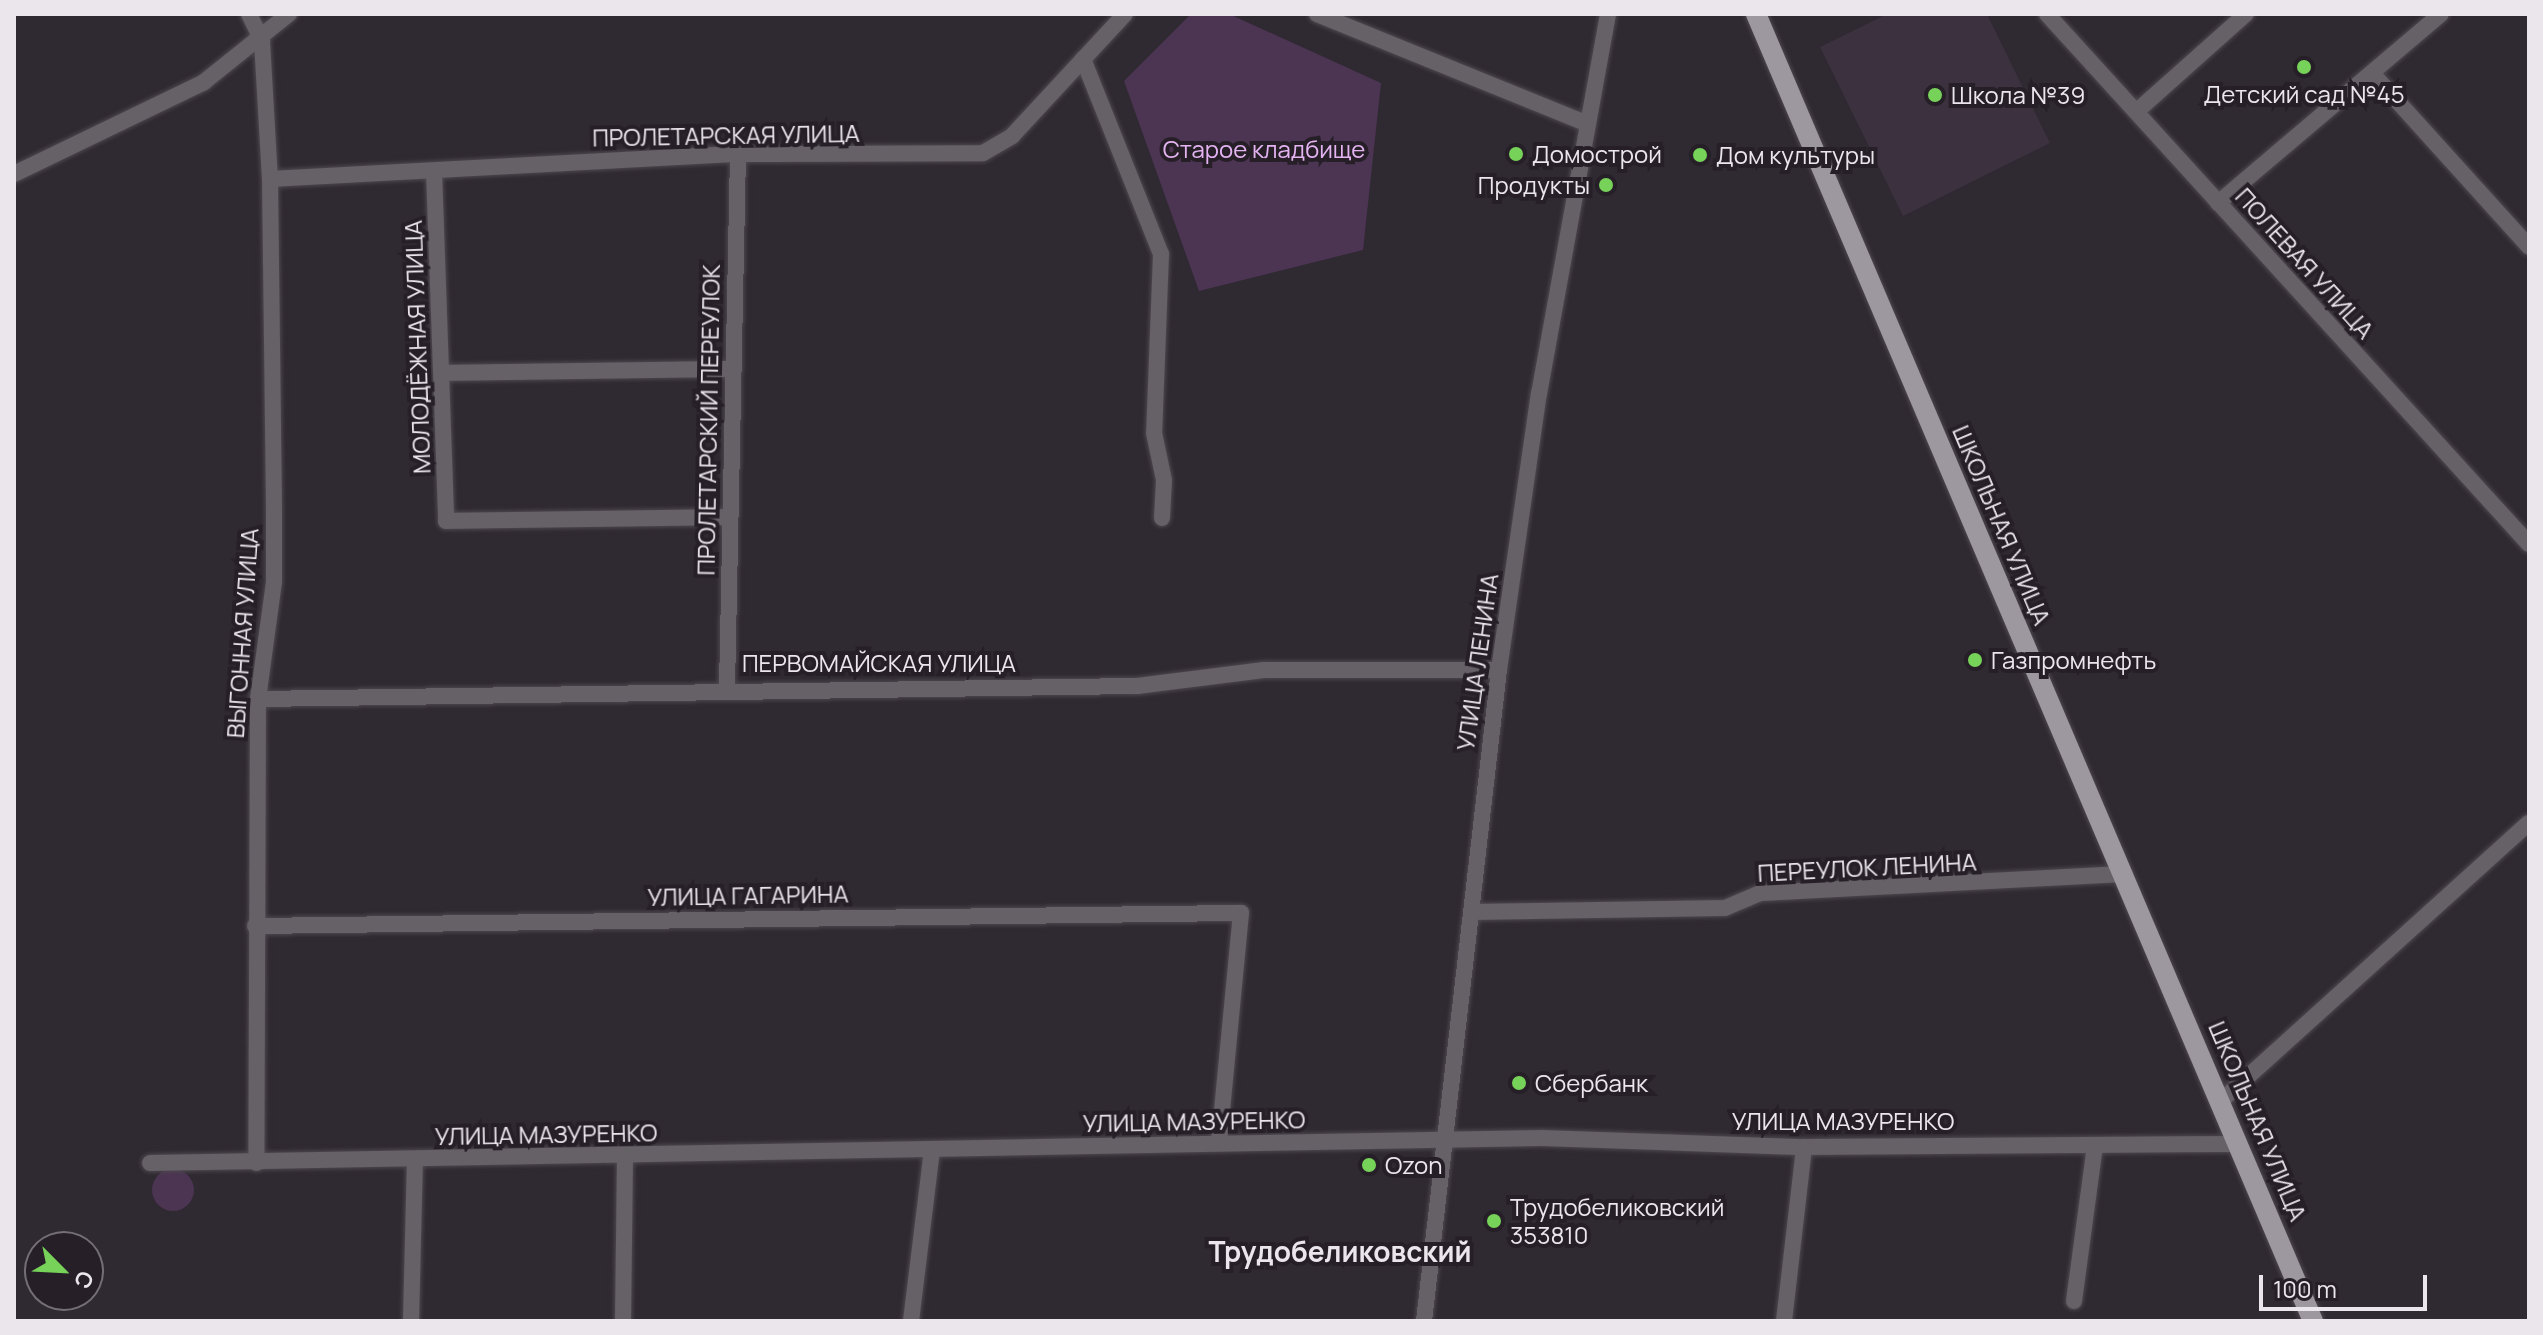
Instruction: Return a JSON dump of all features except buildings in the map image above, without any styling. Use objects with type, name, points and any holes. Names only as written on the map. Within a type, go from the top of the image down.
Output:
[{"type":"main road","name":"ШКОЛЬНАЯ УЛИЦА","points":[[1756,14],[2222,1100],[2313,1321]]},
{"type":"street","name":"ВЫГОННАЯ УЛИЦА","points":[[249,14],[262,41],[270,179],[274,582],[258,699],[256,1163]]},
{"type":"street","points":[[14,174],[204,82],[262,41],[289,14]]},
{"type":"street","name":"ПРОЛЕТАРСКАЯ УЛИЦА","points":[[270,179],[738,154],[954,157],[998,150],[1125,14]]},
{"type":"street","points":[[1317,14],[1588,124]]},
{"type":"street","name":"УЛИЦА ЛЕНИНА","points":[[1424,1321],[1499,670],[1608,14]]},
{"type":"street","name":"ПОЛЕВАЯ УЛИЦА","points":[[2047,14],[2529,544]]},
{"type":"street","points":[[2137,111],[2246,14]]},
{"type":"street","points":[[2218,203],[2441,14]]},
{"type":"street","points":[[1083,59],[1161,254],[1154,433],[1164,480],[1162,518]]},
{"type":"street","points":[[2372,73],[2529,247]]},
{"type":"street","name":"ПРОЛЕТАРСКИЙ ПЕРЕУЛОК","points":[[727,688],[728,517],[738,154]]},
{"type":"street","name":"МОЛОДЁЖНАЯ УЛИЦА","points":[[434,171],[445,373],[446,521],[728,517]]},
{"type":"street","points":[[445,373],[733,369]]},
{"type":"street","name":"ПЕРВОМАЙСКАЯ УЛИЦА","points":[[258,699],[727,688],[1137,686],[1264,670],[1499,670]]},
{"type":"street","points":[[2222,1100],[2529,823]]},
{"type":"street","name":"ПЕРЕУЛОК ЛЕНИНА","points":[[1471,912],[1725,908],[1760,893],[2125,874]]},
{"type":"street","name":"УЛИЦА ГАГАРИНА","points":[[255,926],[1241,913],[1219,1143]]},
{"type":"street","name":"УЛИЦА МАЗУРЕНКО","points":[[150,1163],[625,1157],[1446,1140],[1804,1147],[2239,1144]]},
{"type":"street","points":[[2074,1301],[2095,1145]]},
{"type":"street","points":[[1784,1321],[1804,1147]]},
{"type":"street","points":[[911,1321],[932,1150]]},
{"type":"street","points":[[623,1321],[625,1157]]},
{"type":"street","points":[[411,1321],[415,1160]]},
{"type":"shaded area","name":"Школа №39","points":[[1887,14],[1987,14],[2050,143],[1903,216],[1820,47]]},
{"type":"green space","name":"Старое кладбище","points":[[1191,14],[1229,14],[1381,83],[1363,250],[1199,291],[1124,81]]},
{"type":"green space","points":[[173,1169],[188,1175],[194,1190],[188,1205],[173,1211],[158,1205],[152,1190],[158,1175]]},
{"type":"place","name":"Детский сад №45","points":[[2304,67]]},
{"type":"place","name":"Школа №39","points":[[1935,95]]},
{"type":"place","name":"Домострой","points":[[1516,154]]},
{"type":"place","name":"Дом культуры","points":[[1700,155]]},
{"type":"place","name":"Продукты","points":[[1606,185]]},
{"type":"place","name":"Газпромнефть","points":[[1975,660]]},
{"type":"place","name":"Сбербанк","points":[[1519,1083]]},
{"type":"place","name":"Ozon","points":[[1369,1165]]},
{"type":"place","name":"Трудобеликовский 353810","points":[[1494,1221]]},
{"type":"district","name":"Трудобеликовский","points":[[1340,1251]]}]
